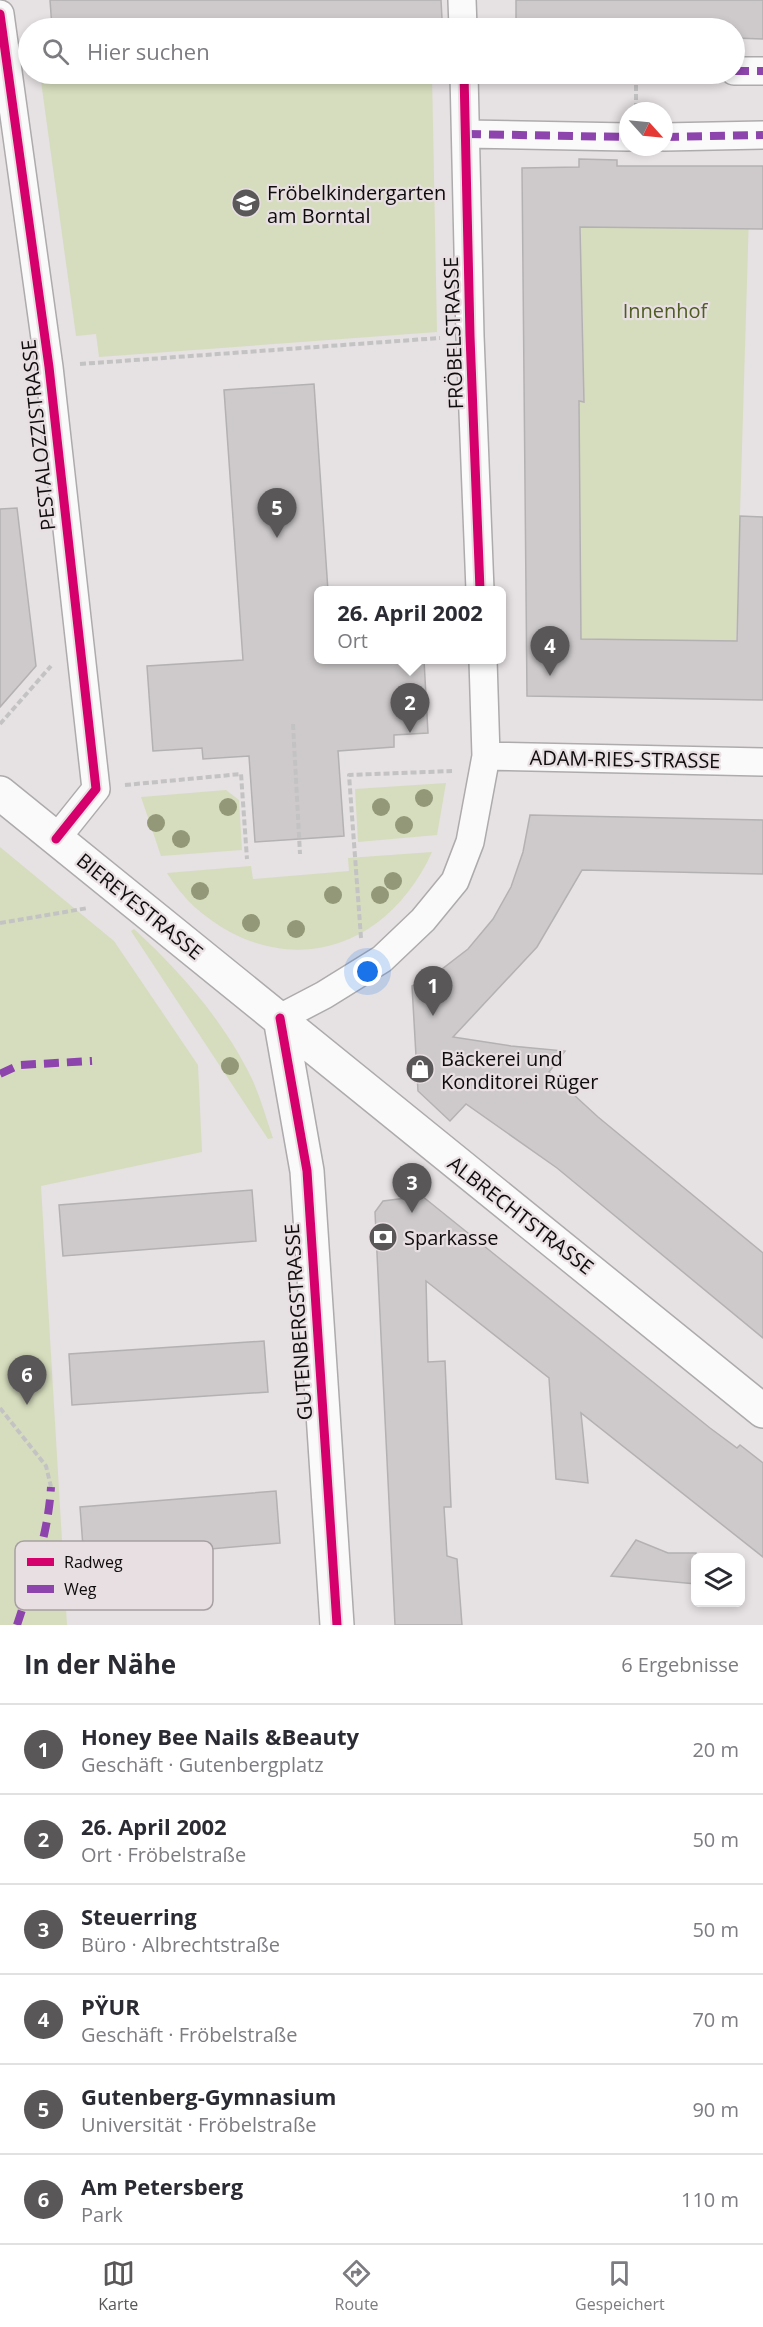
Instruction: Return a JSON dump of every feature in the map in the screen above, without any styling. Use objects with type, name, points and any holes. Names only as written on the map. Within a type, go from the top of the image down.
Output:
[{"type":"main road","name":"BIEREYESTRASSE","points":[[0,793],[280,1018]]},
{"type":"main road","name":"ALBRECHTSTRASSE","points":[[280,1018],[400,1120],[763,1411]]},
{"type":"main road","name":"GUTENBERGSTRASSE","points":[[280,1018],[307,1171],[337,1625]]},
{"type":"street","points":[[462,0],[463,18]]},
{"type":"street","name":"PESTALOZZISTRASSE","points":[[0,14],[49,367],[96,789],[56,839]]},
{"type":"street","points":[[745,71],[763,71]]},
{"type":"street","name":"FRÖBELSTRASSE","points":[[464,84],[470,336],[480,586]]},
{"type":"street","points":[[466,134],[619,137]]},
{"type":"street","points":[[673,137],[763,135]]},
{"type":"street","points":[[280,1018],[382,959],[423,920],[455,881],[470,842],[486,756],[483,664]]},
{"type":"street","name":"ADAM-RIES-STRASSE","points":[[486,756],[763,762]]},
{"type":"path","points":[[636,84],[636,102]]},
{"type":"path","points":[[110,362],[411,340]]},
{"type":"path","points":[[0,724],[78,637]]},
{"type":"path","points":[[293,724],[300,854]]},
{"type":"path","points":[[364,971],[350,775],[447,772]]},
{"type":"path","points":[[138,783],[241,774],[247,859]]},
{"type":"path","points":[[0,923],[132,899]]},
{"type":"path","points":[[0,1408],[46,1466],[51,1487]]},
{"type":"green space","name":"Fröbelkindergarten am Borntal","points":[[41,84],[432,84],[437,332],[99,357],[96,334],[76,336]]},
{"type":"green space","name":"Innenhof","points":[[580,206],[749,215],[736,646],[659,640],[581,647],[579,401],[584,401]]},
{"type":"green space","points":[[446,783],[437,835],[358,842],[355,789]]},
{"type":"green space","points":[[226,790],[239,800],[242,850],[161,856],[141,797]]},
{"type":"green space","points":[[0,847],[114,941],[198,1065],[202,1152],[41,1186],[62,1541],[15,1541],[15,1610],[66,1610],[67,1625],[0,1625]]},
{"type":"green space","points":[[432,852],[416,881],[397,905],[374,925],[349,939],[321,948],[292,950],[261,945],[230,932],[194,907],[167,873],[251,866],[253,879],[349,871],[348,858]]},
{"type":"green space","points":[[134,929],[182,977],[224,1031],[251,1077],[273,1138],[268,1139],[131,931]]},
{"type":"building","points":[[50,0],[441,0],[442,18],[51,18]]},
{"type":"building","points":[[516,0],[763,0],[763,39],[745,38],[745,18],[516,18]]},
{"type":"building","points":[[579,159],[617,160],[617,166],[763,166],[763,229],[580,227],[584,402],[579,401],[581,639],[737,641],[740,516],[763,517],[763,700],[527,696],[522,168],[579,167]]},
{"type":"building","points":[[314,384],[328,586],[314,586],[314,664],[424,664],[428,733],[394,735],[394,747],[338,751],[344,836],[255,842],[249,756],[203,759],[202,748],[153,751],[147,666],[243,660],[224,390]]},
{"type":"building","points":[[17,508],[36,666],[0,707],[0,509]]},
{"type":"building","points":[[530,815],[763,820],[763,874],[582,870],[537,947],[453,1037],[565,1051],[549,1072],[598,1117],[763,1253],[763,1338],[557,1168],[466,1104],[450,1121],[418,1091],[412,986],[438,972],[468,949],[493,919],[511,887],[523,852]]},
{"type":"building","points":[[252,1190],[256,1241],[63,1256],[59,1205]]},
{"type":"building","points":[[422,1196],[710,1428],[737,1448],[740,1445],[763,1463],[763,1557],[581,1413],[588,1483],[556,1479],[549,1378],[426,1281],[428,1362],[445,1361],[451,1507],[444,1507],[447,1556],[457,1559],[462,1625],[395,1625],[375,1212],[383,1201]]},
{"type":"building","points":[[264,1341],[268,1392],[72,1405],[69,1354]]},
{"type":"building","points":[[276,1491],[280,1543],[213,1549],[213,1541],[83,1541],[80,1507]]},
{"type":"building","points":[[636,1540],[668,1553],[691,1553],[691,1584],[611,1576]]},
{"type":"marked path","points":[[745,71],[763,71]]},
{"type":"marked path","points":[[466,134],[619,137]]},
{"type":"marked path","points":[[673,137],[763,135]]},
{"type":"marked path","points":[[0,1074],[19,1065],[92,1061]]},
{"type":"marked path","points":[[43,1541],[51,1487]]},
{"type":"marked path","points":[[17,1625],[22,1610]]},
{"type":"cycle path","points":[[0,14],[49,367],[96,789],[56,839]]},
{"type":"cycle path","points":[[464,84],[470,336],[480,586]]},
{"type":"cycle path","points":[[280,1018],[307,1171],[337,1625]]},
{"type":"place","name":"Fröbelkindergarten am Borntal","points":[[246,203]]},
{"type":"place","name":"Gutenberg-Gymnasium","points":[[277,538]]},
{"type":"place","name":"PŸUR","points":[[550,676]]},
{"type":"place","name":"26. April 2002","points":[[410,733]]},
{"type":"place","name":"Honey Bee Nails &Beauty","points":[[433,1016]]},
{"type":"place","name":"Bäckerei und Konditorei Rüger","points":[[420,1069]]},
{"type":"place","name":"Steuerring","points":[[412,1213]]},
{"type":"place","name":"Sparkasse","points":[[383,1237]]},
{"type":"place","name":"Am Petersberg","points":[[27,1405]]}]
